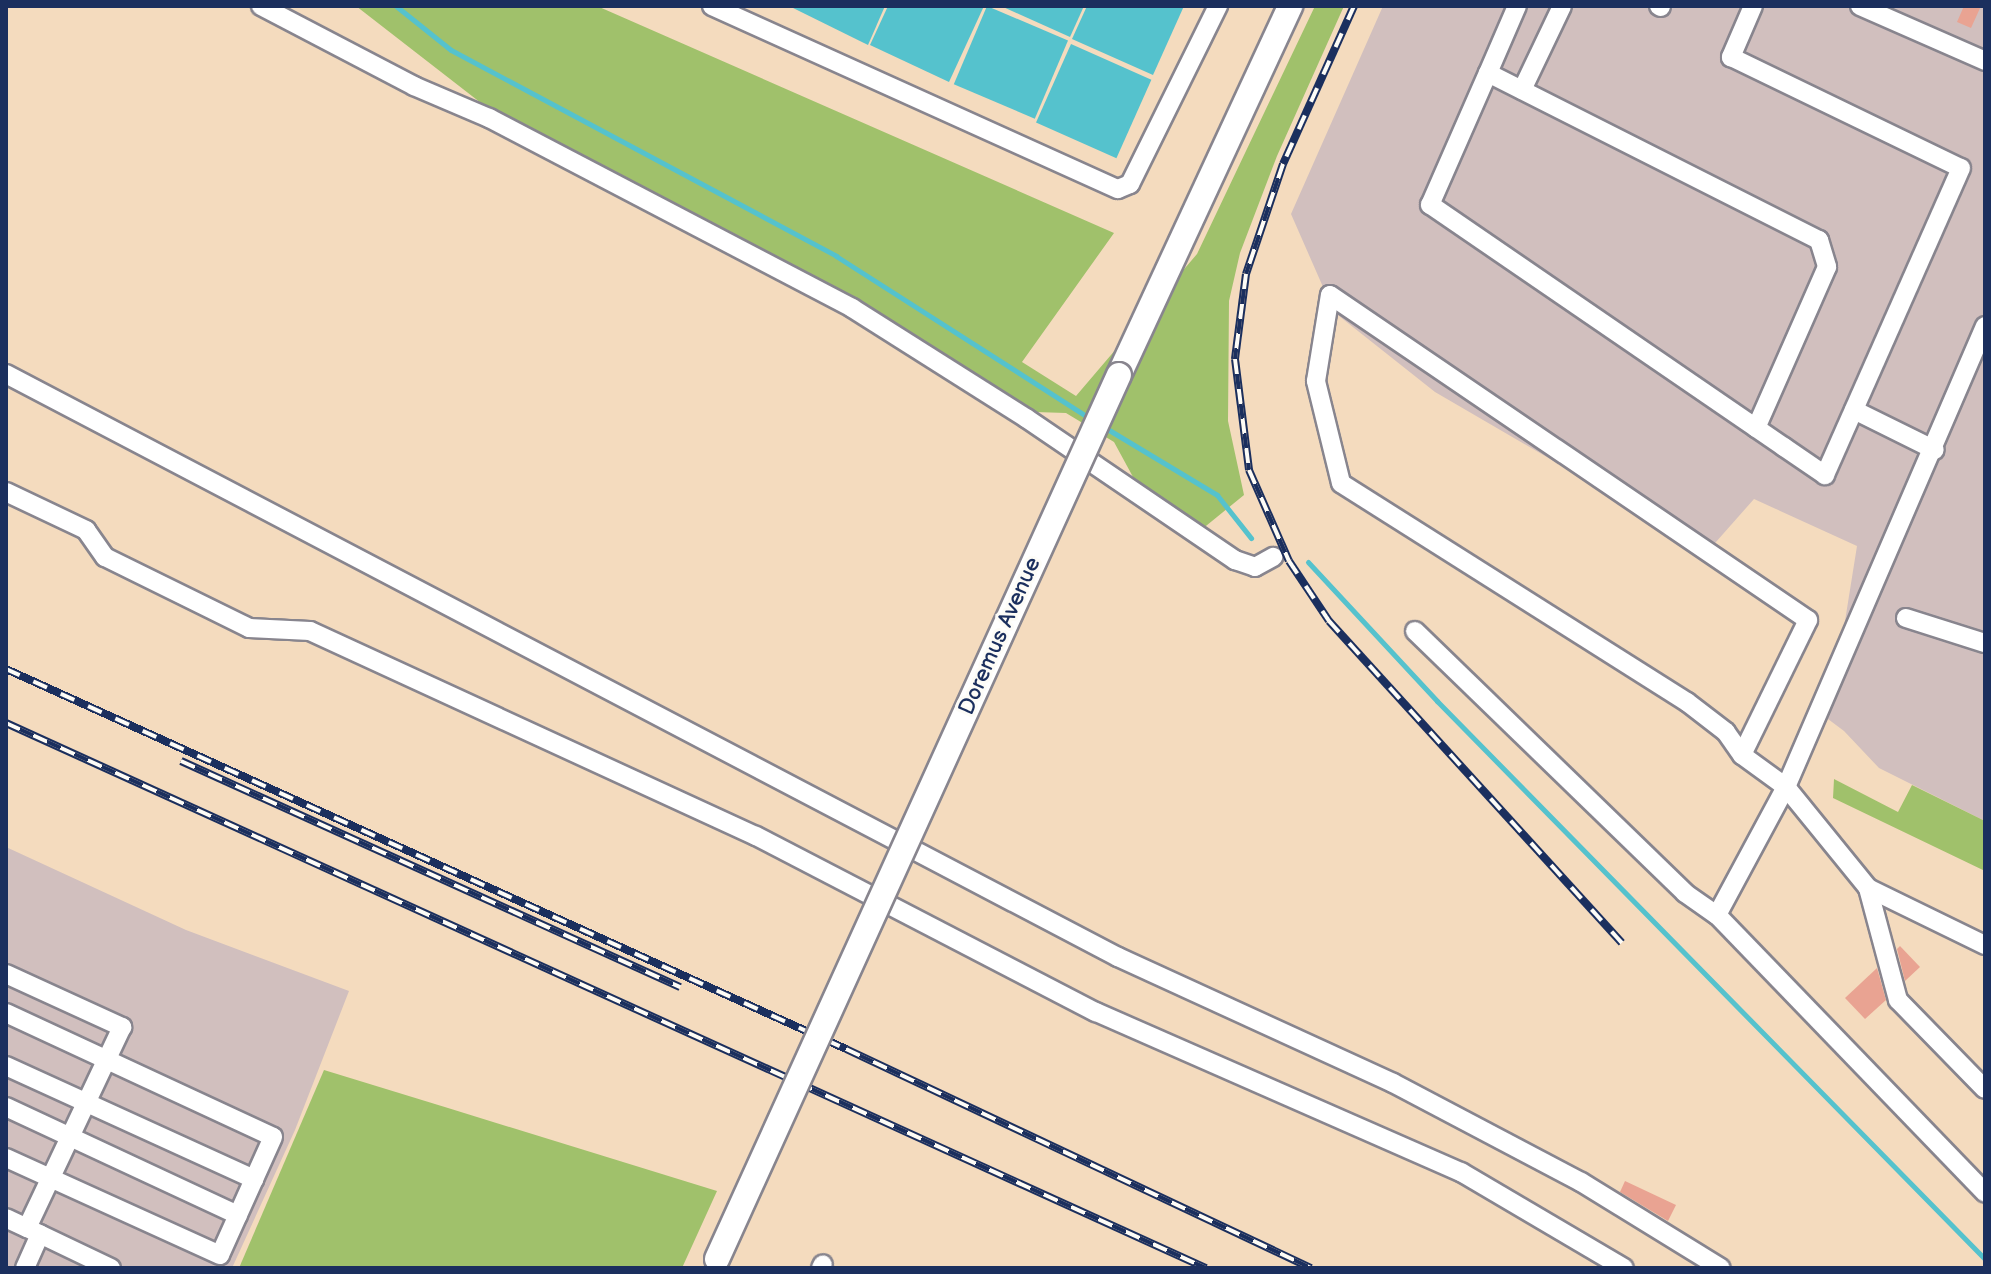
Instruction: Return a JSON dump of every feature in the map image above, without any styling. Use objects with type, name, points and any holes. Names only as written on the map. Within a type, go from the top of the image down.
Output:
[{"type":"main road","name":"Doremus Avenue","points":[[715,1263],[1290,6]]},
{"type":"street","points":[[261,6],[414,86],[489,118],[852,308],[1026,418],[1235,560],[1255,567],[1273,557]]},
{"type":"street","points":[[712,6],[1118,189],[1130,184],[1218,6]]},
{"type":"street","points":[[1517,6],[1430,205],[1825,475],[1961,168],[1731,57],[1753,6]]},
{"type":"street","points":[[1522,90],[1562,6]]},
{"type":"street","points":[[1860,6],[1985,61]]},
{"type":"street","points":[[1488,73],[1819,240],[1827,267],[1756,428]]},
{"type":"street","points":[[1742,755],[1808,620],[1330,295],[1316,381],[1341,483],[1687,702],[1726,732],[1742,755],[1786,787],[1868,888],[1898,1000],[1985,1089]]},
{"type":"street","points":[[1717,915],[1786,787],[1935,450],[1985,326]]},
{"type":"street","points":[[6,374],[1118,957],[1393,1083],[1514,1147],[1721,1268]]},
{"type":"street","points":[[1854,410],[1935,450]]},
{"type":"street","points":[[6,492],[86,530],[105,557],[249,628],[310,631],[756,836],[1096,1012],[1461,1172],[1624,1268]]},
{"type":"street","points":[[1906,618],[1985,643]]},
{"type":"street","points":[[1415,631],[1685,893],[1717,915],[1985,1193]]},
{"type":"street","points":[[1868,888],[1985,945]]},
{"type":"street","points":[[6,974],[122,1027],[51,1178],[33,1231],[25,1268]]},
{"type":"street","points":[[6,1013],[273,1137],[220,1255],[6,1158]]},
{"type":"street","points":[[6,1066],[254,1179]]},
{"type":"street","points":[[6,1107],[238,1215]]},
{"type":"street","points":[[6,1218],[33,1231],[79,1261],[111,1268]]},
{"type":"shaded area","points":[[1383,6],[1985,6],[1985,821],[1879,768],[1844,731],[1812,707],[1841,646],[1857,546],[1754,499],[1708,551],[1435,392],[1334,312],[1291,214]]},
{"type":"shaded area","points":[[6,847],[186,930],[349,991],[295,1130],[232,1268],[6,1268]]},
{"type":"green space","points":[[356,6],[597,6],[1114,233],[1022,362],[1076,396],[1197,254],[1315,6],[1344,6],[1277,156],[1240,253],[1229,301],[1228,421],[1244,495],[1201,530],[1139,488],[1114,442],[1066,413],[1035,412],[849,299],[481,103]]},
{"type":"green space","points":[[1834,779],[1898,812],[1912,785],[1985,821],[1985,871],[1833,798]]},
{"type":"green space","points":[[324,1070],[717,1191],[682,1268],[239,1268]]},
{"type":"water","points":[[789,6],[885,6],[868,45]]},
{"type":"water","points":[[888,6],[984,6],[949,82],[870,45]]},
{"type":"water","points":[[987,6],[1068,40],[1035,119],[954,84]]},
{"type":"water","points":[[1001,6],[1084,6],[1070,37]]},
{"type":"water","points":[[1087,6],[1184,6],[1153,75],[1072,39]]},
{"type":"water","points":[[1071,44],[1151,80],[1116,158],[1036,123]]},
{"type":"building","points":[[1964,6],[1981,6],[1971,28],[1957,22]]},
{"type":"building","points":[[1900,946],[1920,967],[1905,981],[1897,949]]},
{"type":"building","points":[[1877,968],[1886,1000],[1865,1019],[1845,998]]},
{"type":"building","points":[[1625,1181],[1676,1205],[1668,1221],[1620,1192]]},
{"type":"waterway","points":[[396,6],[451,50],[836,256],[1092,420]]},
{"type":"waterway","points":[[1104,427],[1217,495],[1251,538]]},
{"type":"waterway","points":[[1308,562],[1437,701],[1985,1259]]},
{"type":"railway","points":[[1354,6],[1283,164],[1246,274],[1235,359],[1249,470],[1289,561],[1329,621],[1622,943]]},
{"type":"railway","points":[[6,669],[846,1049],[1311,1268]]},
{"type":"railway","points":[[6,723],[1206,1268]]},
{"type":"railway","points":[[181,761],[680,987]]}]
